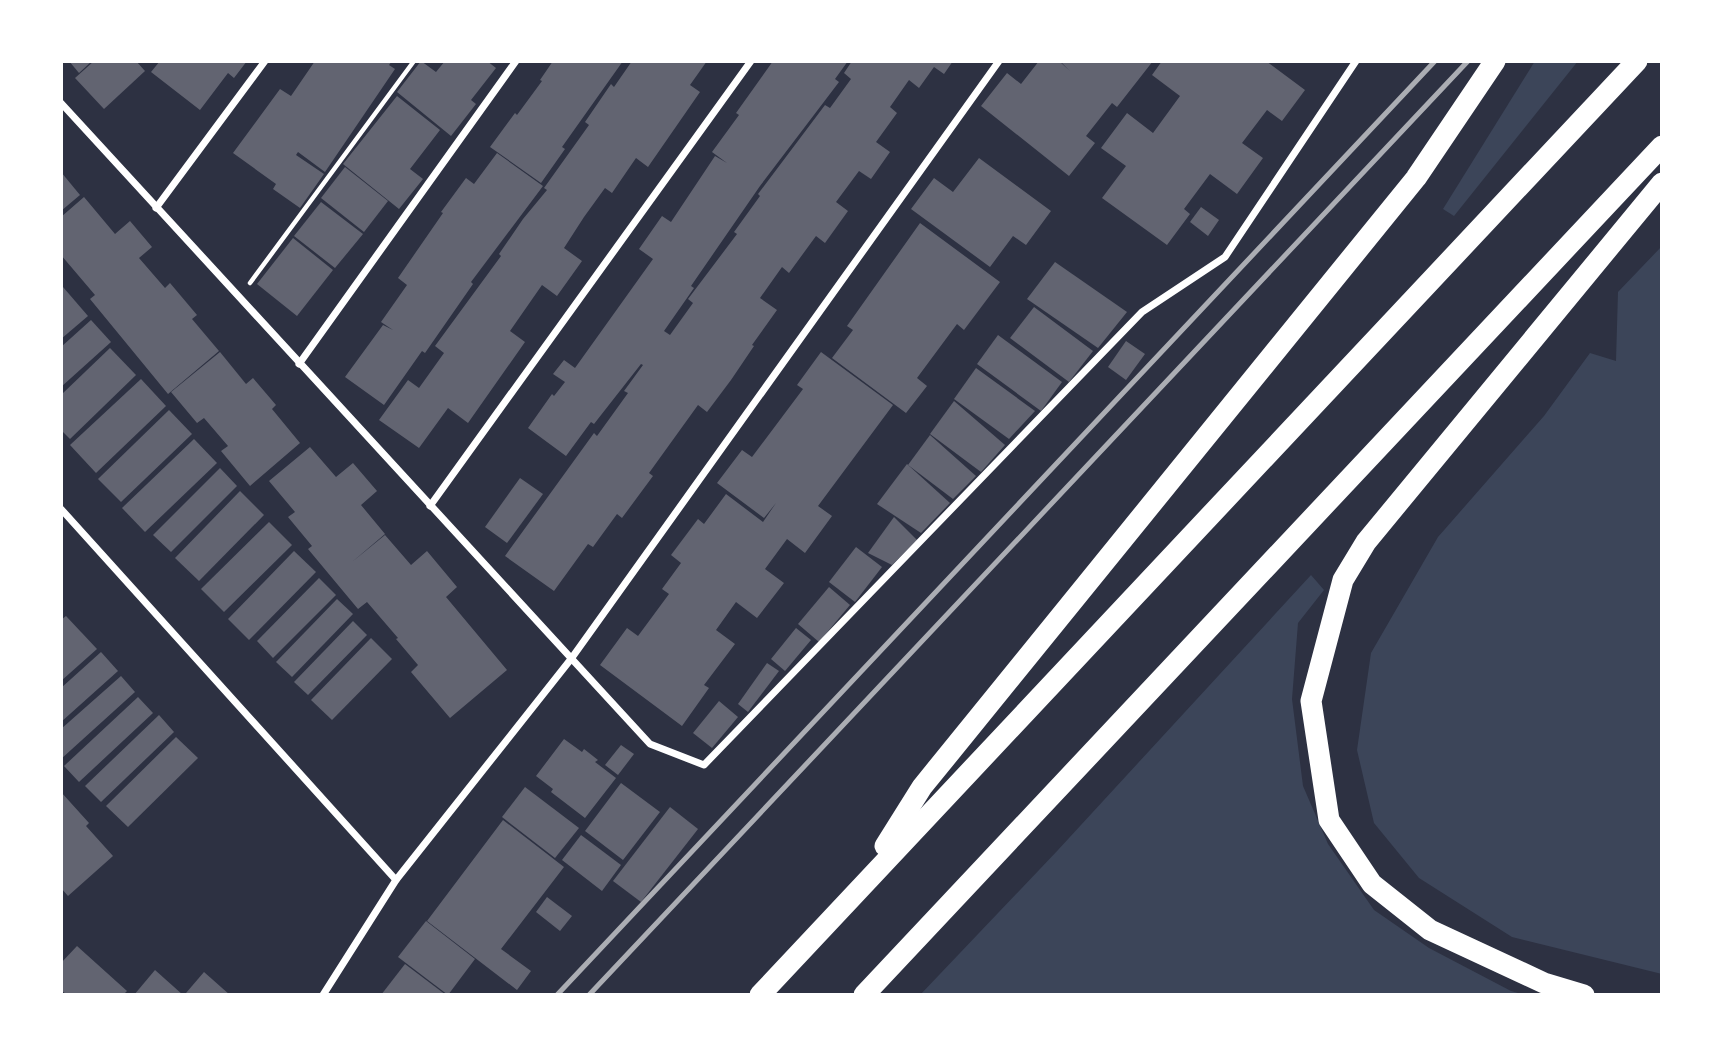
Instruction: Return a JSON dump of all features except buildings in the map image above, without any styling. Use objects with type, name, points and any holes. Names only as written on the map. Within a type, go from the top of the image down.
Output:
[{"type":"highway","points":[[858,889],[922,788],[1416,178],[1495,61]]},
{"type":"highway","points":[[760,995],[1637,61]]},
{"type":"highway","points":[[863,995],[1662,146]]},
{"type":"highway","points":[[1584,995],[1544,983],[1430,930],[1373,884],[1329,820],[1311,701],[1343,580],[1366,542],[1662,183]]},
{"type":"street","points":[[156,208],[265,61]]},
{"type":"street","points":[[299,364],[516,61]]},
{"type":"street","points":[[430,506],[751,61]]},
{"type":"street","points":[[323,995],[396,880],[571,659],[999,61]]},
{"type":"street","points":[[61,103],[650,744],[704,765],[1142,312],[1225,257],[1356,61]]},
{"type":"street","points":[[61,509],[396,880]]},
{"type":"path","points":[[239,298],[414,61]]},
{"type":"shaded area","points":[[1535,61],[1578,61],[1454,216],[1443,209]]},
{"type":"shaded area","points":[[1662,246],[1662,974],[1512,937],[1419,878],[1374,823],[1357,750],[1371,653],[1438,537],[1544,416],[1590,353],[1616,361],[1618,292]]},
{"type":"shaded area","points":[[1311,575],[1324,590],[1298,623],[1292,699],[1303,786],[1328,844],[1374,910],[1429,948],[1511,991],[1525,995],[920,995],[1058,850]]},
{"type":"railway","points":[[557,995],[1435,61]]},
{"type":"railway","points":[[589,995],[1468,61]]}]
